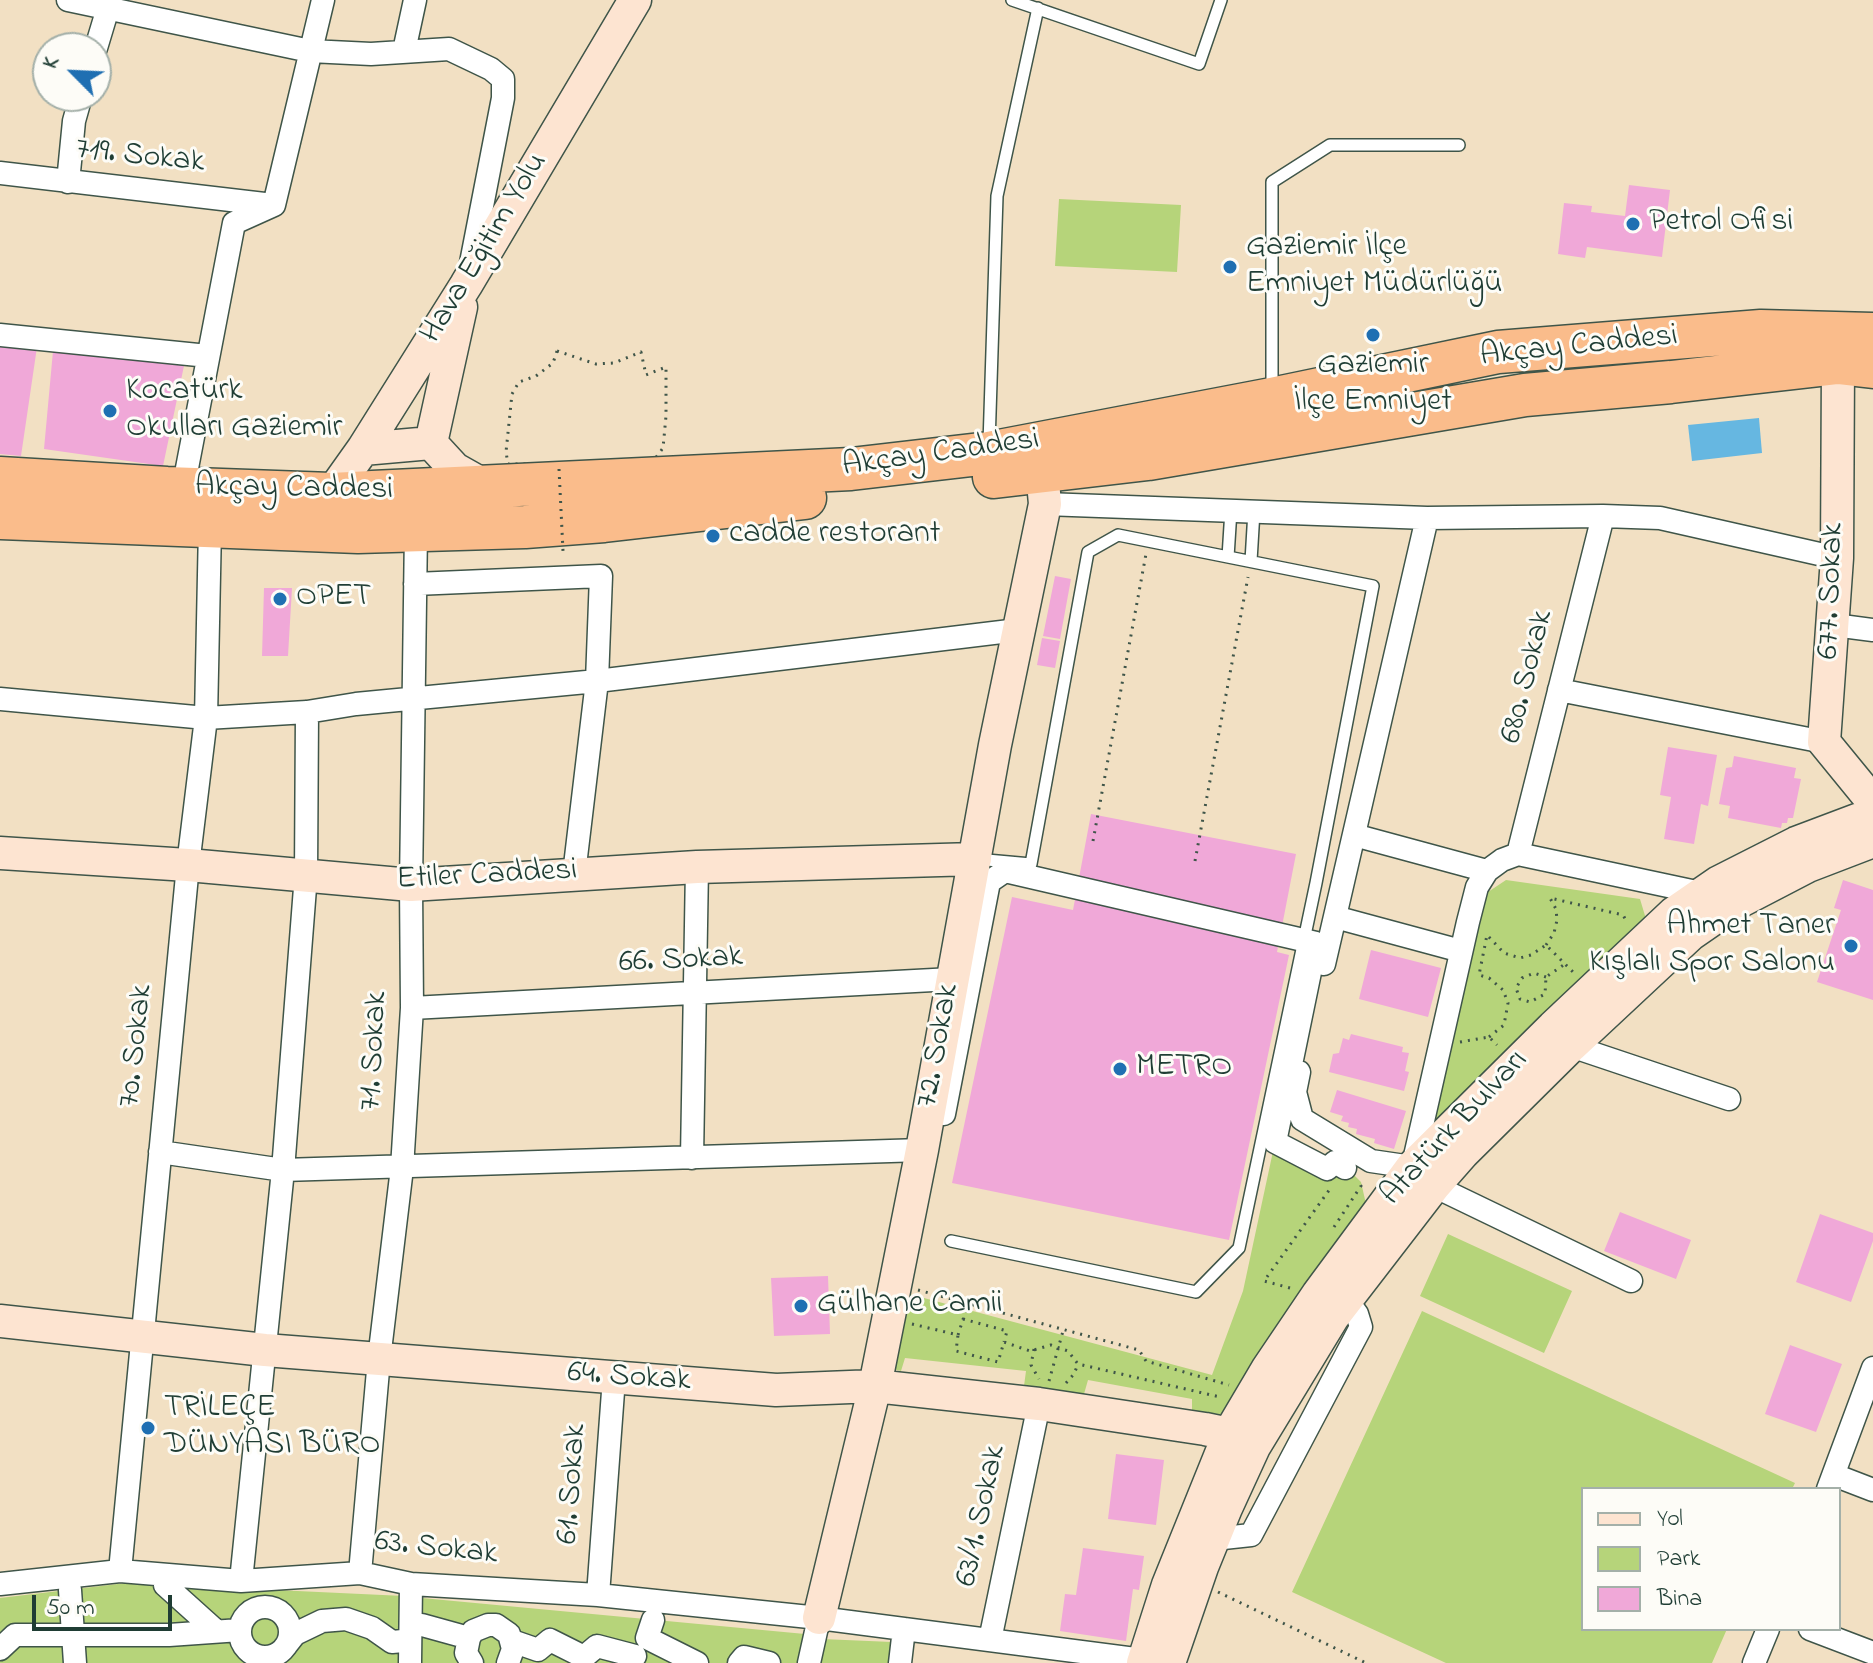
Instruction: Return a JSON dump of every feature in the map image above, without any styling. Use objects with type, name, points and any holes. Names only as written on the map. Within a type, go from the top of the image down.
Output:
[{"type":"highway","name":"Akçay Caddesi","points":[[1,514],[183,489],[331,494],[851,469],[989,453],[1498,352],[1761,331],[1873,334]]},
{"type":"highway","name":"Akçay Caddesi","points":[[1,514],[210,527],[358,532],[525,527],[1043,488],[1286,434],[1525,395],[1855,365]]},
{"type":"street","points":[[68,0],[310,51],[371,54],[449,49],[491,69],[503,79],[503,98],[431,443]]},
{"type":"street","points":[[183,489],[234,223],[274,205],[323,0]]},
{"type":"street","points":[[404,51],[415,0]]},
{"type":"street","name":"Hava Eğitim Yolu","points":[[331,494],[363,449],[466,285],[635,0]]},
{"type":"street","points":[[101,32],[108,8]]},
{"type":"street","points":[[68,182],[77,112]]},
{"type":"street","name":"719. Sokak","points":[[0,173],[274,205]]},
{"type":"street","points":[[0,335],[208,356]]},
{"type":"street","name":"677. Sokak","points":[[1824,742],[1855,365]]},
{"type":"street","points":[[363,449],[431,443]]},
{"type":"street","points":[[431,443],[455,469],[487,487]]},
{"type":"street","points":[[1043,488],[1231,510],[1427,518],[1660,518],[1837,558]]},
{"type":"street","name":"72. Sokak","points":[[819,1618],[875,1386],[922,1150],[1043,488]]},
{"type":"street","name":"680. Sokak","points":[[1518,854],[1603,516]]},
{"type":"street","points":[[1427,518],[1295,1092],[1302,1119],[1371,1161],[1423,1176],[1631,1281]]},
{"type":"street","name":"70. Sokak","points":[[120,1571],[188,865],[206,718],[210,527]]},
{"type":"street","name":"71. Sokak","points":[[360,1573],[379,1359],[402,1168],[412,1008],[416,530]]},
{"type":"street","points":[[415,584],[601,576],[597,681],[574,874]]},
{"type":"street","points":[[1834,625],[1873,630]]},
{"type":"street","points":[[0,699],[206,718],[307,712],[356,704],[597,681],[1018,630]]},
{"type":"street","points":[[1559,690],[1824,742],[1873,802]]},
{"type":"street","points":[[241,1581],[283,1170],[306,875],[307,712]]},
{"type":"street","name":"Atatürk Bulvarı","points":[[1152,1662],[1199,1577],[1214,1539],[1250,1398],[1318,1294],[1553,1027],[1674,913],[1701,893],[1796,843],[1873,814]]},
{"type":"street","points":[[1354,835],[1487,871]]},
{"type":"street","name":"Atatürk Bulvarı","points":[[1152,1662],[1168,1585],[1241,1441],[1296,1374],[1423,1176],[1571,1046],[1691,934],[1733,905],[1808,866],[1873,841]]},
{"type":"street","name":"Etiler Caddesi","points":[[0,853],[188,865],[411,885],[697,867],[975,859]]},
{"type":"street","points":[[1423,1176],[1461,951],[1477,887],[1487,871],[1502,860],[1518,854],[1701,893]]},
{"type":"street","points":[[692,1158],[697,867]]},
{"type":"street","points":[[910,1288],[989,882],[1005,871],[1316,943],[1275,1142],[1327,1169],[1335,1162],[1345,1168]]},
{"type":"street","points":[[1335,917],[1461,951]]},
{"type":"street","name":"66. Sokak","points":[[412,1008],[952,979]]},
{"type":"street","points":[[1571,1046],[1729,1099]]},
{"type":"street","points":[[160,1152],[283,1170],[922,1150]]},
{"type":"street","points":[[1214,1539],[1251,1535],[1361,1327],[1357,1314],[1346,1299]]},
{"type":"street","name":"64. Sokak","points":[[0,1321],[265,1350],[776,1390],[875,1386],[1044,1393],[1241,1441]]},
{"type":"street","points":[[1873,1368],[1831,1482],[1873,1490]]},
{"type":"street","name":"61. Sokak","points":[[598,1595],[614,1378]]},
{"type":"street","name":"63/1. Sokak","points":[[990,1640],[1044,1393]]},
{"type":"street","name":"63. Sokak","points":[[0,1584],[120,1571],[241,1581],[360,1573],[411,1584],[598,1595],[819,1618],[1152,1662]]},
{"type":"street","points":[[410,1663],[411,1584]]},
{"type":"street","points":[[165,1585],[215,1630]]},
{"type":"street","points":[[70,1590],[75,1663]]},
{"type":"street","points":[[276,1663],[288,1642],[290,1634],[286,1619],[273,1609],[257,1608],[244,1619],[240,1630],[242,1644],[248,1651],[262,1657],[278,1654],[288,1642],[295,1634],[322,1621],[346,1619],[372,1628],[392,1642],[403,1641]]},
{"type":"street","points":[[809,1663],[819,1618]]},
{"type":"street","points":[[422,1625],[469,1638]]},
{"type":"street","points":[[472,1663],[466,1653],[469,1638],[480,1627],[496,1625],[509,1634],[510,1652],[538,1650],[550,1640],[584,1657],[597,1646],[641,1644],[697,1663]]},
{"type":"street","points":[[900,1663],[904,1629]]},
{"type":"street","points":[[0,1649],[15,1635],[169,1635],[240,1630]]},
{"type":"street","points":[[1754,1663],[1767,1631]]},
{"type":"street","points":[[1815,1631],[1873,1653]]},
{"type":"street","points":[[739,1663],[744,1657],[769,1663]]},
{"type":"lane","points":[[1012,0],[1199,64],[1221,0]]},
{"type":"lane","points":[[989,453],[997,196],[1038,8]]},
{"type":"lane","points":[[1272,399],[1272,182],[1330,145],[1459,145]]},
{"type":"lane","points":[[1228,557],[1231,510]]},
{"type":"lane","points":[[1251,561],[1254,511]]},
{"type":"lane","points":[[951,1241],[1196,1292],[1239,1248],[1304,940],[1373,586],[1118,535],[1088,552],[1031,864],[975,859]]},
{"type":"path","points":[[557,351],[596,364],[614,363],[641,352],[646,375],[666,367],[663,448],[651,464],[508,464],[506,452],[512,394],[519,382],[536,376],[553,363],[557,351]]},
{"type":"path","points":[[559,469],[563,551]]},
{"type":"path","points":[[1093,841],[1148,541]]},
{"type":"path","points":[[1195,861],[1251,561]]},
{"type":"path","points":[[1448,1044],[1489,1037],[1504,1025],[1508,1003],[1503,990],[1489,978],[1479,975],[1487,935],[1504,953],[1520,958],[1531,955],[1546,945],[1554,933],[1556,909],[1550,898],[1623,915],[1628,924]]},
{"type":"path","points":[[1546,945],[1581,981]]},
{"type":"path","points":[[1546,977],[1565,964]]},
{"type":"path","points":[[1534,973],[1546,977],[1545,994],[1530,1002],[1520,999],[1516,988],[1522,978],[1534,973]]},
{"type":"path","points":[[1489,1037],[1505,1052]]},
{"type":"path","points":[[1293,1289],[1264,1281],[1345,1168]]},
{"type":"path","points":[[958,1335],[903,1322],[910,1288],[1139,1350],[1146,1361],[1250,1398]]},
{"type":"path","points":[[963,1319],[1007,1331],[998,1362],[956,1351],[958,1335],[963,1319],[966,1310]]},
{"type":"path","points":[[1044,1393],[1063,1330]]},
{"type":"path","points":[[1004,1342],[1030,1351],[1051,1345],[1068,1351],[1078,1364],[1250,1398]]},
{"type":"path","points":[[1034,1349],[1031,1365],[1044,1393]]},
{"type":"path","points":[[1044,1393],[1067,1383],[1078,1364]]},
{"type":"path","points":[[1199,1577],[1212,1590],[1366,1663]]},
{"type":"green space","points":[[1059,199],[1181,205],[1177,272],[1055,266]]},
{"type":"green space","points":[[1506,880],[1640,899],[1646,919],[1431,1124],[1485,894]]},
{"type":"green space","points":[[1275,1142],[1350,1171],[1361,1182],[1366,1204],[1228,1415],[1192,1411],[1192,1399],[1088,1380],[1084,1394],[1024,1386],[1026,1371],[905,1358],[901,1371],[893,1369],[909,1294],[1212,1375],[1243,1291]]},
{"type":"green space","points":[[1448,1234],[1572,1291],[1544,1353],[1420,1296]]},
{"type":"green space","points":[[1422,1311],[1795,1483],[1793,1487],[1581,1487],[1581,1631],[1726,1631],[1712,1663],[1446,1663],[1292,1592]]},
{"type":"green space","points":[[126,1583],[404,1596],[402,1663],[0,1663],[0,1598]]},
{"type":"green space","points":[[422,1598],[805,1634],[797,1663],[422,1663]]},
{"type":"green space","points":[[822,1639],[892,1642],[889,1663],[818,1663]]},
{"type":"water","points":[[1759,418],[1762,453],[1692,461],[1688,425]]},
{"type":"building","points":[[1629,185],[1670,190],[1662,257],[1587,247],[1585,258],[1558,254],[1564,203],[1592,206],[1591,212],[1625,216]]},
{"type":"building","points":[[0,346],[37,347],[21,456],[0,454]]},
{"type":"building","name":"Kocatürk Okulları Gaziemir","points":[[53,351],[185,361],[163,466],[44,449]]},
{"type":"building","points":[[1055,576],[1071,579],[1060,639],[1043,636]]},
{"type":"building","points":[[264,588],[292,588],[288,656],[262,656]]},
{"type":"building","points":[[1042,638],[1060,641],[1055,668],[1037,665]]},
{"type":"building","points":[[1668,747],[1717,755],[1708,806],[1701,804],[1694,844],[1664,839],[1671,797],[1660,795]]},
{"type":"building","points":[[1734,756],[1796,768],[1794,778],[1801,779],[1793,818],[1782,823],[1781,828],[1728,818],[1730,806],[1719,804],[1726,768],[1732,767]]},
{"type":"building","name":"METRO","points":[[1091,814],[1296,854],[1277,952],[1289,955],[1229,1240],[952,1183],[1012,897],[1073,910]]},
{"type":"building","name":"Ahmet Taner Kışlalı Spor Salonu","points":[[1843,880],[1873,890],[1873,1000],[1817,982],[1841,910],[1834,908]]},
{"type":"building","points":[[1371,950],[1441,968],[1428,1017],[1359,999]]},
{"type":"building","points":[[1351,1034],[1403,1047],[1402,1052],[1409,1053],[1405,1071],[1409,1072],[1404,1091],[1329,1072],[1333,1054],[1339,1053],[1343,1038],[1349,1040]]},
{"type":"building","points":[[1337,1090],[1406,1111],[1394,1149],[1356,1134],[1357,1129],[1341,1121],[1343,1116],[1330,1112]]},
{"type":"building","points":[[1620,1212],[1691,1240],[1676,1279],[1604,1251]]},
{"type":"building","points":[[1820,1214],[1873,1233],[1873,1241],[1851,1302],[1796,1282]]},
{"type":"building","name":"Gülhane Camii","points":[[828,1276],[830,1334],[774,1336],[771,1278]]},
{"type":"building","points":[[1790,1345],[1842,1364],[1816,1432],[1765,1414]]},
{"type":"building","points":[[1116,1454],[1164,1460],[1156,1525],[1108,1519]]},
{"type":"building","points":[[1083,1548],[1144,1556],[1139,1590],[1133,1589],[1126,1641],[1060,1631],[1065,1594],[1076,1595]]},
{"type":"place","name":"Petrol Ofisi","points":[[1633,224]]},
{"type":"place","name":"Gaziemir İlçe Emniyet Müdürlüğü","points":[[1230,267]]},
{"type":"place","name":"Gaziemir İlçe Emniyet","points":[[1373,335]]},
{"type":"place","name":"Kocatürk Okulları Gaziemir","points":[[110,411]]},
{"type":"place","name":"cadde restorant","points":[[713,536]]},
{"type":"place","name":"OPET","points":[[280,599]]},
{"type":"place","name":"Ahmet Taner Kışlalı Spor Salonu","points":[[1851,946]]},
{"type":"place","name":"METRO","points":[[1120,1069]]},
{"type":"place","name":"Gülhane Camii","points":[[801,1306]]},
{"type":"place","name":"TRİLEÇE DÜNYASI BÜRO","points":[[148,1428]]}]
